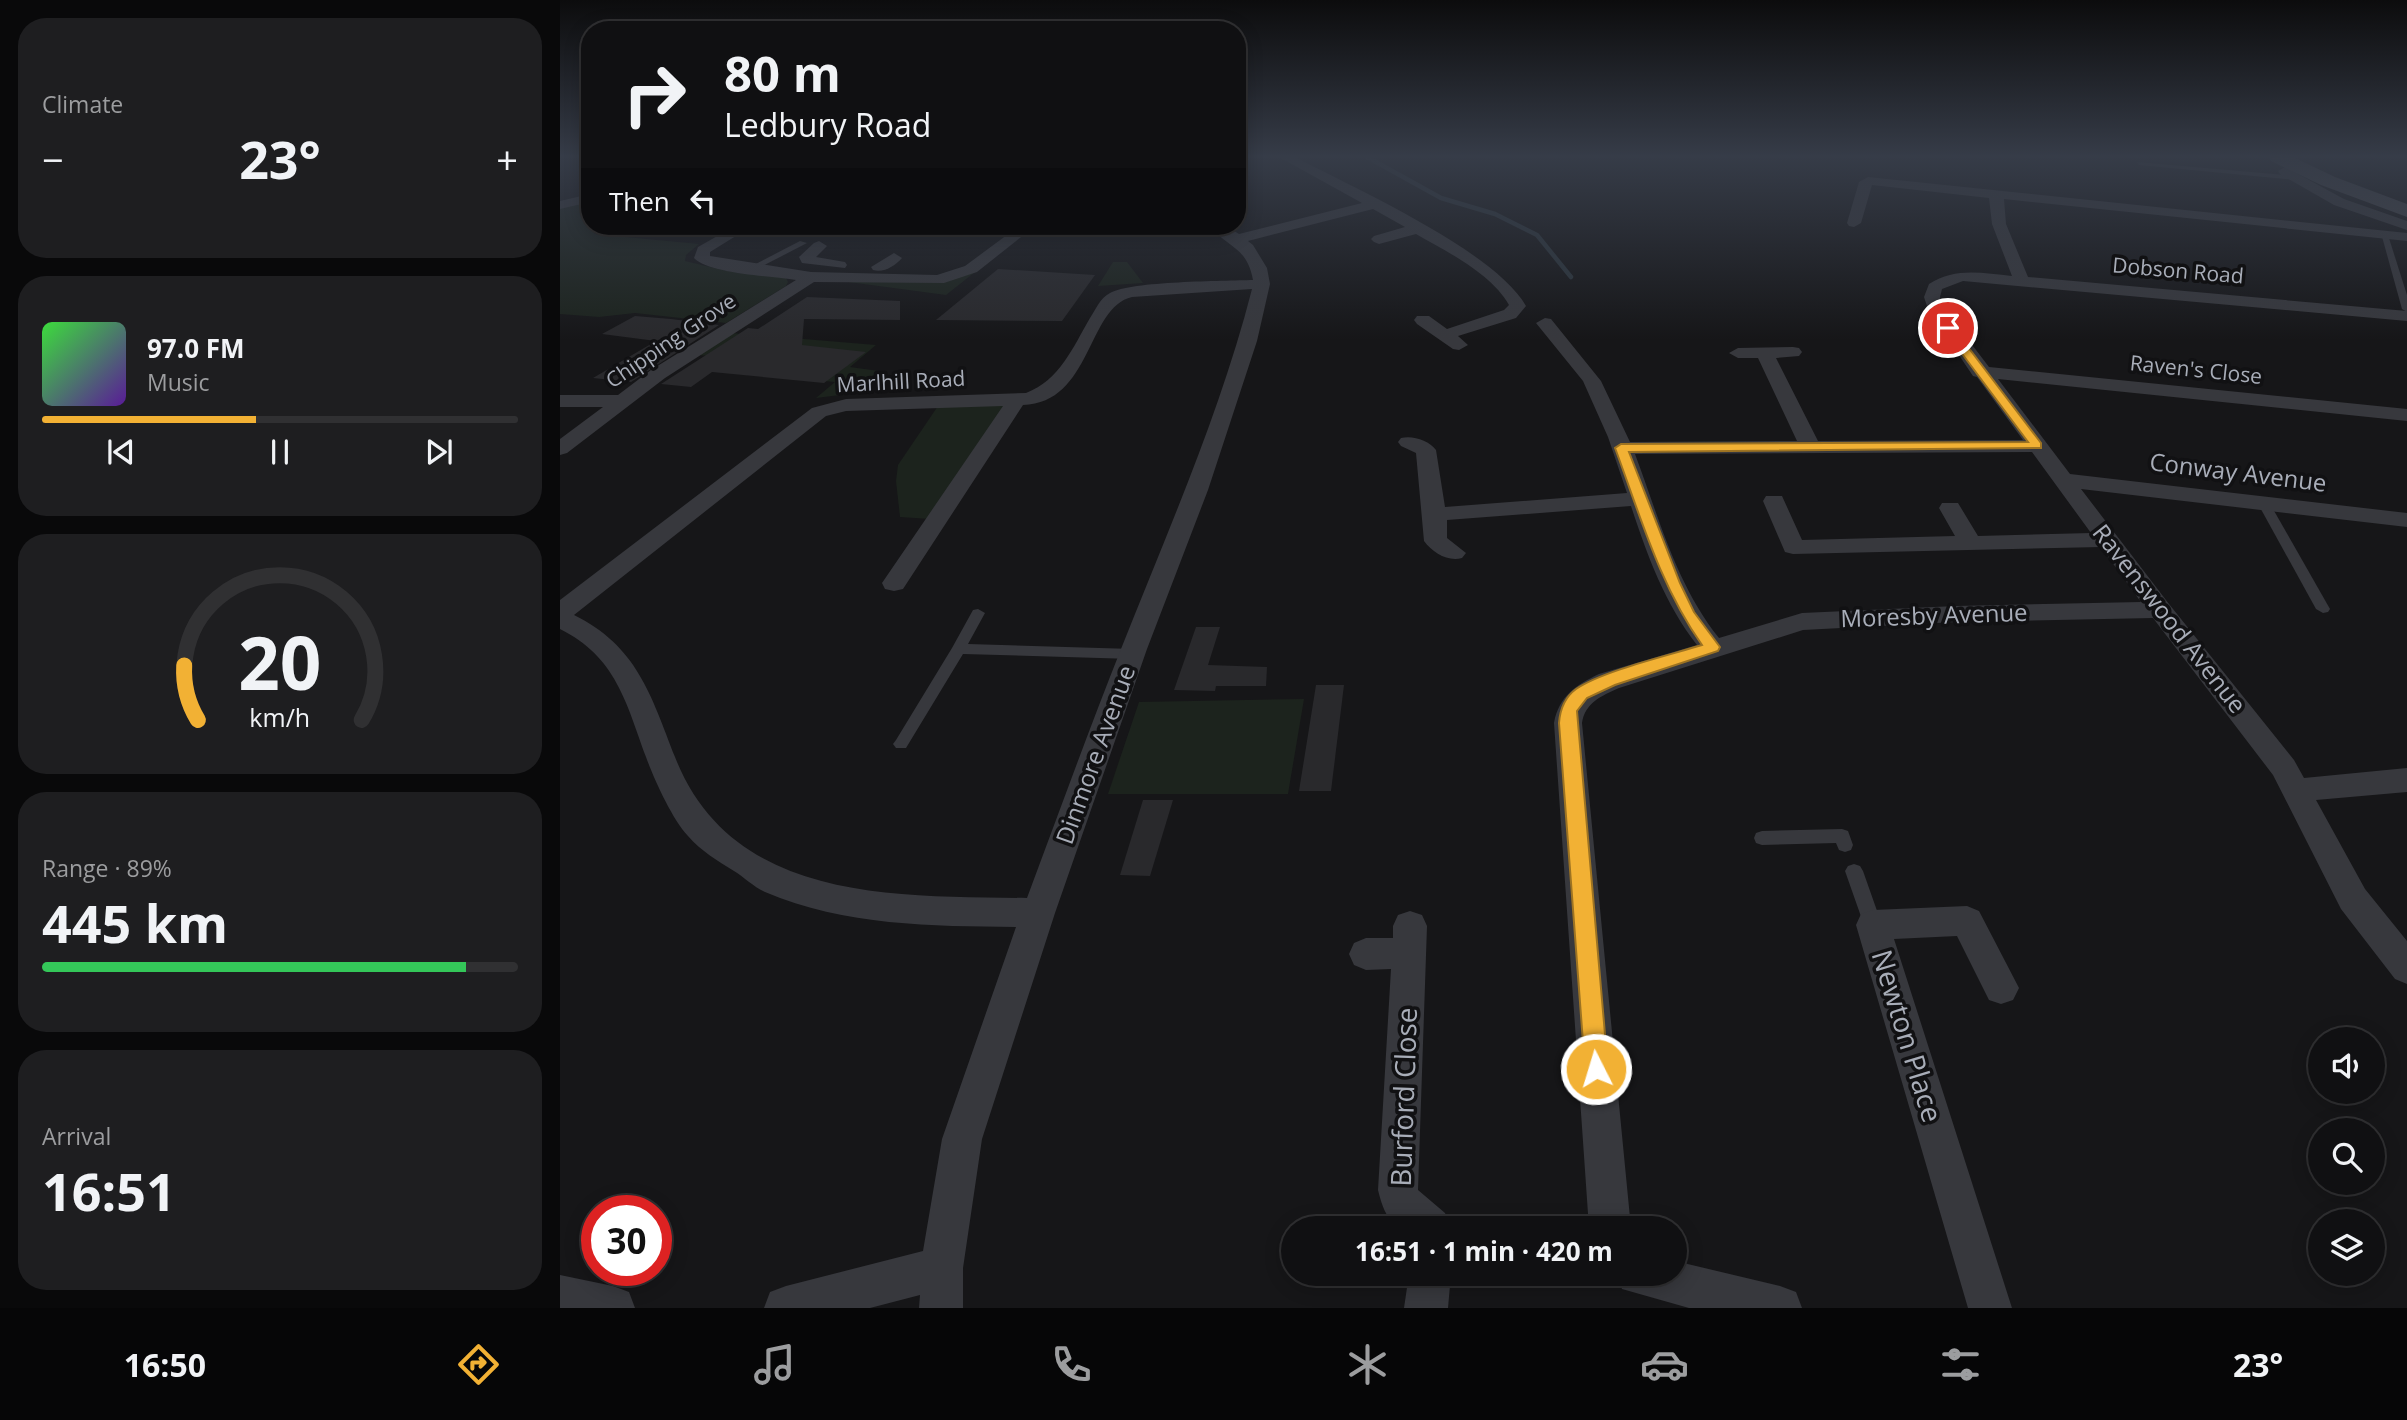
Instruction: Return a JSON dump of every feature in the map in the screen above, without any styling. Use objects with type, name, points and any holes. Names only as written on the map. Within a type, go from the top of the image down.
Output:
[{"type":"street","points":[[1246,228],[1301,218]]},
{"type":"street","points":[[1398,218],[1475,264],[1517,300],[1518,306],[1510,314],[1452,340],[1423,320]]},
{"type":"street","points":[[1854,223],[1855,218]]},
{"type":"street","points":[[1998,218],[2021,279]]},
{"type":"street","points":[[2224,218],[2407,237]]},
{"type":"street","points":[[2385,218],[2407,226]]},
{"type":"street","points":[[1379,239],[1416,229]]},
{"type":"street","points":[[728,235],[708,246],[701,256],[705,261],[811,277],[881,273],[894,258]]},
{"type":"street","points":[[811,245],[808,260],[938,280],[960,274],[1015,235]]},
{"type":"street","points":[[1230,235],[1254,256],[1262,284]]},
{"type":"street","name":"Dobson Road","points":[[1946,279],[1963,276],[2021,279],[2407,316]]},
{"type":"street","name":"Chipping Grove","points":[[560,449],[619,401],[733,324],[811,277]]},
{"type":"street","name":"Ravenswood Avenue","points":[[1946,279],[1935,288],[1932,297],[1936,309],[1980,372],[2160,610],[2267,746],[2297,790],[2353,899],[2407,968]]},
{"type":"street","name":"Marlhill Road","points":[[560,612],[819,412],[846,404],[1017,400],[1039,396],[1062,380],[1109,301],[1118,295],[1262,284]]},
{"type":"street","name":"Dinmore Avenue","points":[[941,1288],[962,1139],[1038,913],[1133,654],[1197,490],[1248,341],[1262,284]]},
{"type":"street","points":[[1545,323],[1580,364],[1592,383],[1621,448],[1672,583],[1688,614],[1712,647]]},
{"type":"street","points":[[1738,353],[1793,352]]},
{"type":"street","points":[[1765,353],[1810,446]]},
{"type":"street","name":"Raven's Close","points":[[1980,372],[2407,415]]},
{"type":"street","points":[[893,583],[1017,400]]},
{"type":"street","points":[[560,401],[619,401]]},
{"type":"street","points":[[1425,444],[1436,514],[1437,549]]},
{"type":"street","points":[[1621,448],[2037,446]]},
{"type":"street","name":"Conway Avenue","points":[[2063,480],[2407,520]]},
{"type":"street","points":[[1436,514],[1639,499]]},
{"type":"street","points":[[1774,501],[1793,547],[2107,540]]},
{"type":"street","points":[[1950,509],[1971,543]]},
{"type":"street","name":"Moresby Avenue","points":[[1609,1216],[1568,723],[1569,710],[1581,694],[1609,681],[1712,647],[1802,622],[1956,614],[2160,610]]},
{"type":"street","points":[[560,619],[604,642],[623,665],[642,706],[672,786],[685,802],[690,816],[730,853],[774,880],[811,894],[871,908],[1038,913]]},
{"type":"street","points":[[2297,790],[2407,780]]},
{"type":"street","name":"Newton Place","points":[[1990,1308],[1873,925],[1967,921],[2001,988]]},
{"type":"street","name":"Burford Close","points":[[1366,954],[1409,939],[1398,1190],[1402,1205],[1415,1216]]},
{"type":"street","points":[[1426,1308],[1429,1286]]},
{"type":"street","points":[[1687,1286],[1780,1308]]},
{"type":"street","points":[[786,1308],[941,1288]]},
{"type":"street","points":[[560,1297],[613,1308]]},
{"type":"lane","points":[[2384,235],[2407,309]]},
{"type":"lane","points":[[752,268],[811,245]]},
{"type":"lane","points":[[2263,502],[2323,609]]},
{"type":"lane","points":[[901,744],[978,613]]},
{"type":"lane","points":[[959,649],[1133,654]]},
{"type":"lane","points":[[1762,838],[1842,836],[1845,845]]},
{"type":"lane","points":[[1854,871],[1873,925]]},
{"type":"shaded area","points":[[560,218],[581,218],[581,235],[699,244],[686,255],[685,261],[727,271],[786,278],[788,282],[786,286],[726,323],[635,313],[599,317],[560,314]]},
{"type":"shaded area","points":[[1113,262],[1127,262],[1143,283],[1098,286]]},
{"type":"shaded area","points":[[975,272],[946,295],[811,277],[938,282]]},
{"type":"shaded area","points":[[731,333],[876,345],[850,367],[879,371],[856,393],[816,398],[835,382],[793,378],[808,365],[698,355]]},
{"type":"shaded area","points":[[1009,404],[930,519],[900,517],[896,481],[898,465],[938,406]]},
{"type":"shaded area","points":[[1304,699],[1288,794],[1108,794],[1139,702]]},
{"type":"building","points":[[998,269],[1095,275],[1062,321],[936,320]]},
{"type":"building","points":[[807,297],[900,301],[900,320],[804,319],[802,345],[866,352],[824,383],[712,372],[691,387],[661,384],[748,328],[758,329]]},
{"type":"building","points":[[635,316],[719,325],[631,382],[593,378],[656,341],[602,334]]},
{"type":"building","points":[[1196,627],[1220,627],[1208,665],[1267,667],[1266,686],[1216,686],[1215,691],[1174,690]]},
{"type":"building","points":[[1316,685],[1344,685],[1331,791],[1299,791]]},
{"type":"building","points":[[1143,800],[1173,800],[1150,876],[1120,875]]},
{"type":"waterway","points":[[1503,218],[1537,235],[1571,277]]},
{"type":"route","points":[[1596,1069],[1569,710],[1581,694],[1609,681],[1712,647],[1688,614],[1672,583],[1621,448],[2037,446],[1948,328]]}]
